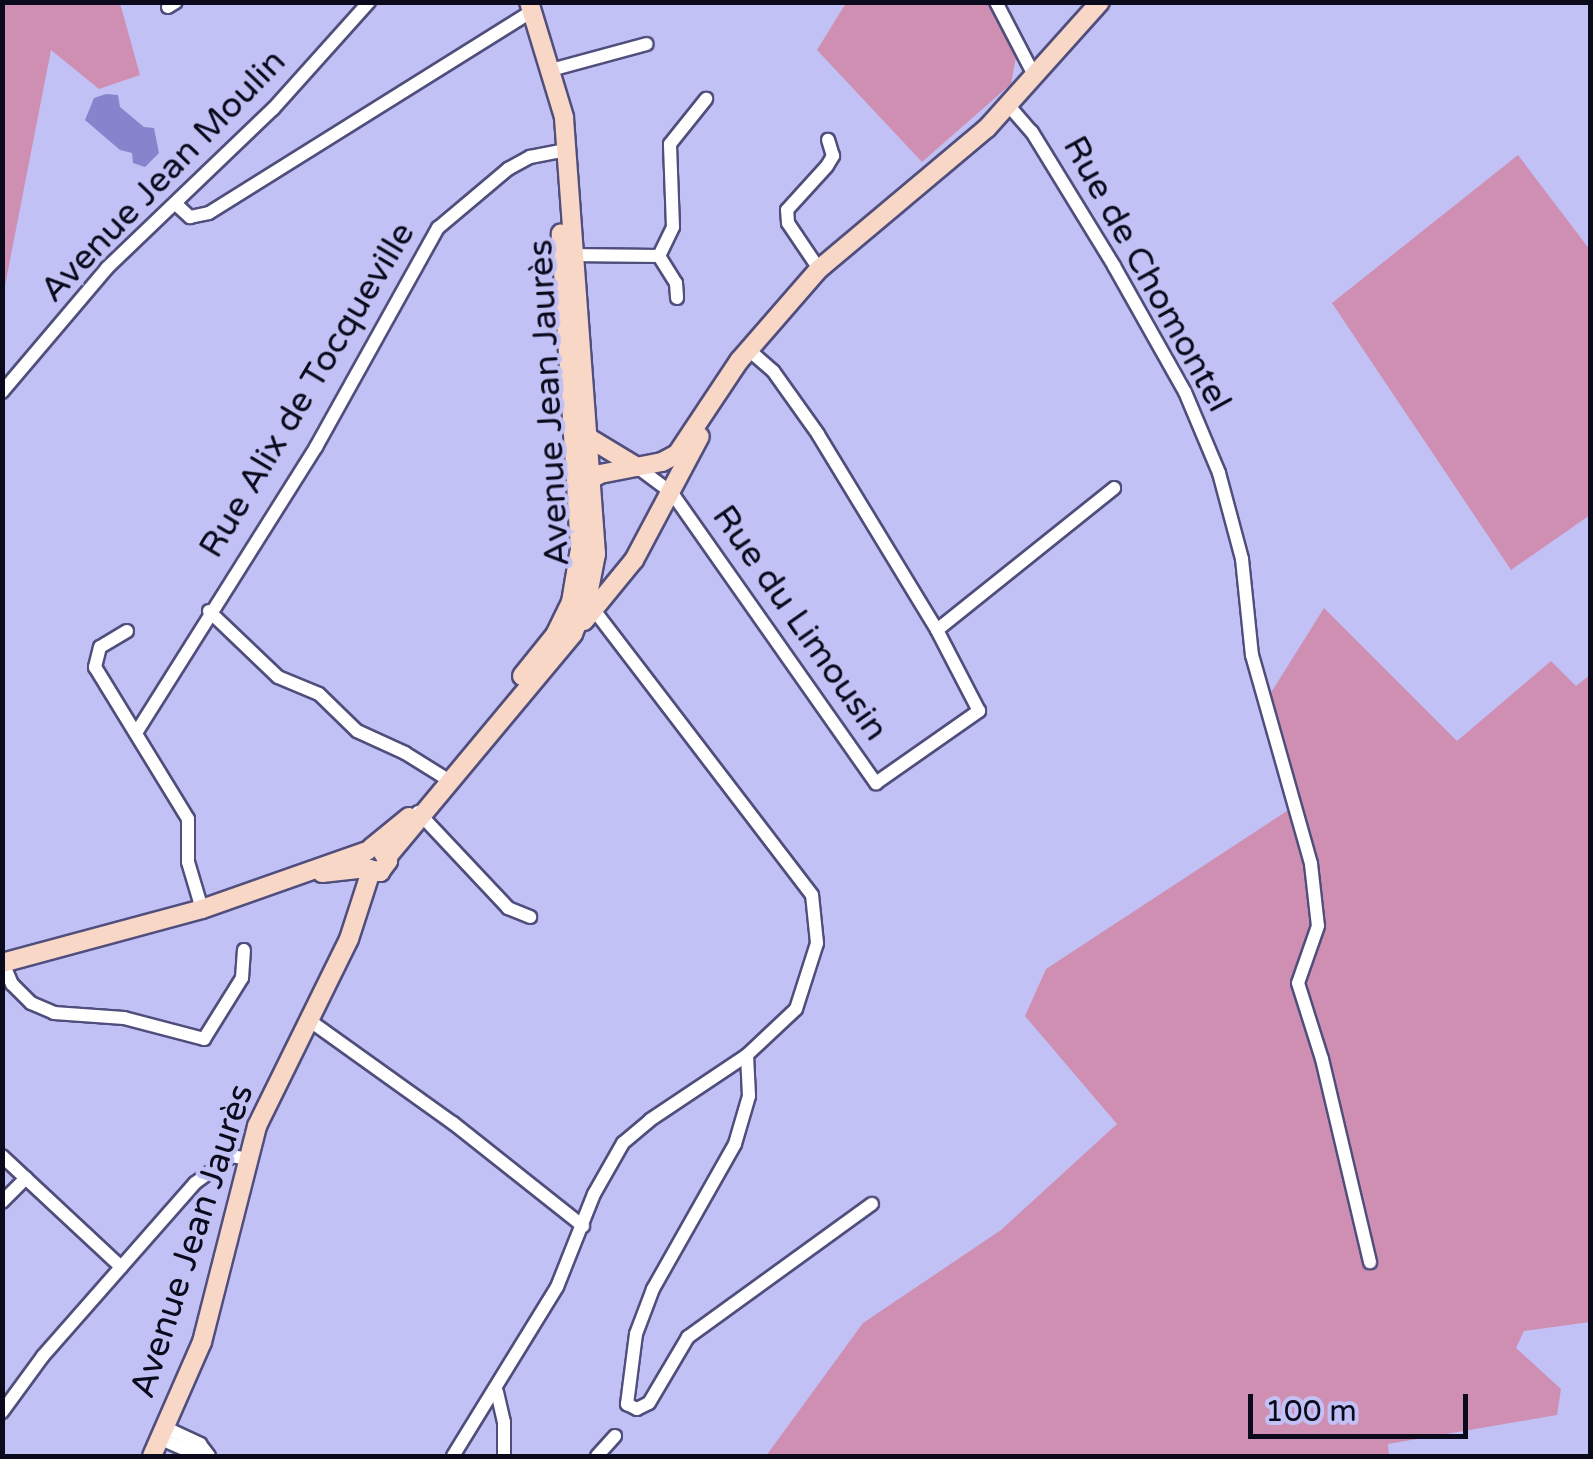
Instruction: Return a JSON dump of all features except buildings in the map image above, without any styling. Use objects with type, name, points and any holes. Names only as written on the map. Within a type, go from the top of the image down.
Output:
[{"type":"main road","points":[[577,491],[591,477],[677,454],[748,349],[819,270],[1009,106],[1100,2]]},
{"type":"main road","name":"Avenue Jean Jaurès","points":[[446,778],[574,634],[584,604],[591,477],[561,150],[551,70],[527,8]]},
{"type":"main road","name":"Avenue Jean Jaurès","points":[[527,8],[561,150]]},
{"type":"main road","name":"Avenue Jean Jaurès","points":[[569,255],[577,491],[588,551]]},
{"type":"main road","points":[[584,604],[634,560],[672,493],[710,408]]},
{"type":"main road","points":[[588,438],[637,466]]},
{"type":"main road","points":[[588,551],[634,560]]},
{"type":"main road","name":"Avenue Jean Jaurès","points":[[152,1456],[202,1342],[247,1159],[265,1109],[348,939],[374,861],[419,814],[584,604]]},
{"type":"main road","points":[[297,878],[374,861]]},
{"type":"main road","points":[[2,963],[202,909],[297,878],[374,861]]},
{"type":"main road","name":"Avenue Jean Jaurès","points":[[348,939],[370,908],[374,861]]},
{"type":"main road","points":[[329,872],[354,888],[361,906]]},
{"type":"street","name":"Avenue Jean Moulin","points":[[2,392],[107,268],[177,204],[369,2]]},
{"type":"street","points":[[996,2],[1035,77]]},
{"type":"street","points":[[177,204],[190,218],[208,212],[527,8]]},
{"type":"street","points":[[551,70],[646,44]]},
{"type":"street","points":[[659,256],[673,227],[670,144],[706,99]]},
{"type":"street","name":"Rue de Chomontel","points":[[1009,106],[1042,149],[1185,392],[1219,473],[1242,560],[1252,654],[1312,864],[1318,926],[1298,983],[1318,1042],[1370,1262]]},
{"type":"street","points":[[819,270],[788,223],[787,210],[833,156],[828,140]]},
{"type":"street","name":"Rue Alix de Tocqueville","points":[[136,732],[316,448],[438,228],[508,170],[561,150]]},
{"type":"street","points":[[569,255],[659,256]]},
{"type":"street","points":[[659,256],[676,283],[678,298]]},
{"type":"street","points":[[748,349],[773,371],[818,434],[937,630],[1114,488]]},
{"type":"street","points":[[637,466],[672,493]]},
{"type":"street","name":"Rue du Limousin","points":[[672,493],[876,784],[979,711],[937,630]]},
{"type":"street","points":[[454,1456],[497,1392],[557,1287],[600,1181],[623,1143],[650,1120],[747,1055],[796,1009],[817,942],[812,895],[584,604]]},
{"type":"street","name":"Rue Alix de Tocqueville","points":[[210,611],[278,677],[318,694],[356,731],[446,778]]},
{"type":"street","points":[[127,631],[100,646],[95,667],[188,819],[188,862],[202,909]]},
{"type":"street","points":[[419,814],[508,908],[530,917]]},
{"type":"street","points":[[2,963],[12,984],[31,1003],[54,1013],[124,1018],[204,1039],[242,978],[244,950]]},
{"type":"street","points":[[309,1020],[437,1112],[584,1226]]},
{"type":"street","points":[[747,1055],[749,1096],[735,1144],[653,1289],[636,1334],[627,1404],[637,1410],[649,1403],[688,1337],[872,1204]]},
{"type":"street","points":[[2,1156],[121,1267]]},
{"type":"street","points":[[2,1412],[43,1356],[195,1183],[232,1156],[247,1159]]},
{"type":"street","points":[[2,1202],[26,1178]]},
{"type":"street","points":[[497,1392],[504,1422],[504,1456]]},
{"type":"street","points":[[163,1433],[200,1456]]},
{"type":"street","points":[[163,1433],[200,1444],[209,1456]]},
{"type":"street","points":[[597,1456],[615,1436]]},
{"type":"shaded area","points":[[3,2],[120,3],[140,75],[99,89],[51,50],[3,296]]},
{"type":"shaded area","points":[[989,2],[1016,57],[1011,84],[922,162],[817,50],[846,3]]},
{"type":"shaded area","points":[[118,95],[120,107],[144,127],[154,128],[159,153],[145,167],[133,163],[132,153],[120,150],[85,120],[94,98]]},
{"type":"shaded area","points":[[1518,155],[1590,250],[1590,515],[1511,570],[1332,303]]},
{"type":"shaded area","points":[[1324,608],[1457,741],[1551,661],[1576,686],[1590,675],[1590,1322],[1524,1331],[1516,1348],[1561,1389],[1557,1415],[1388,1444],[1389,1456],[766,1456],[863,1323],[1001,1230],[1117,1124],[1025,1016],[1046,969],[1293,807],[1262,707]]}]
